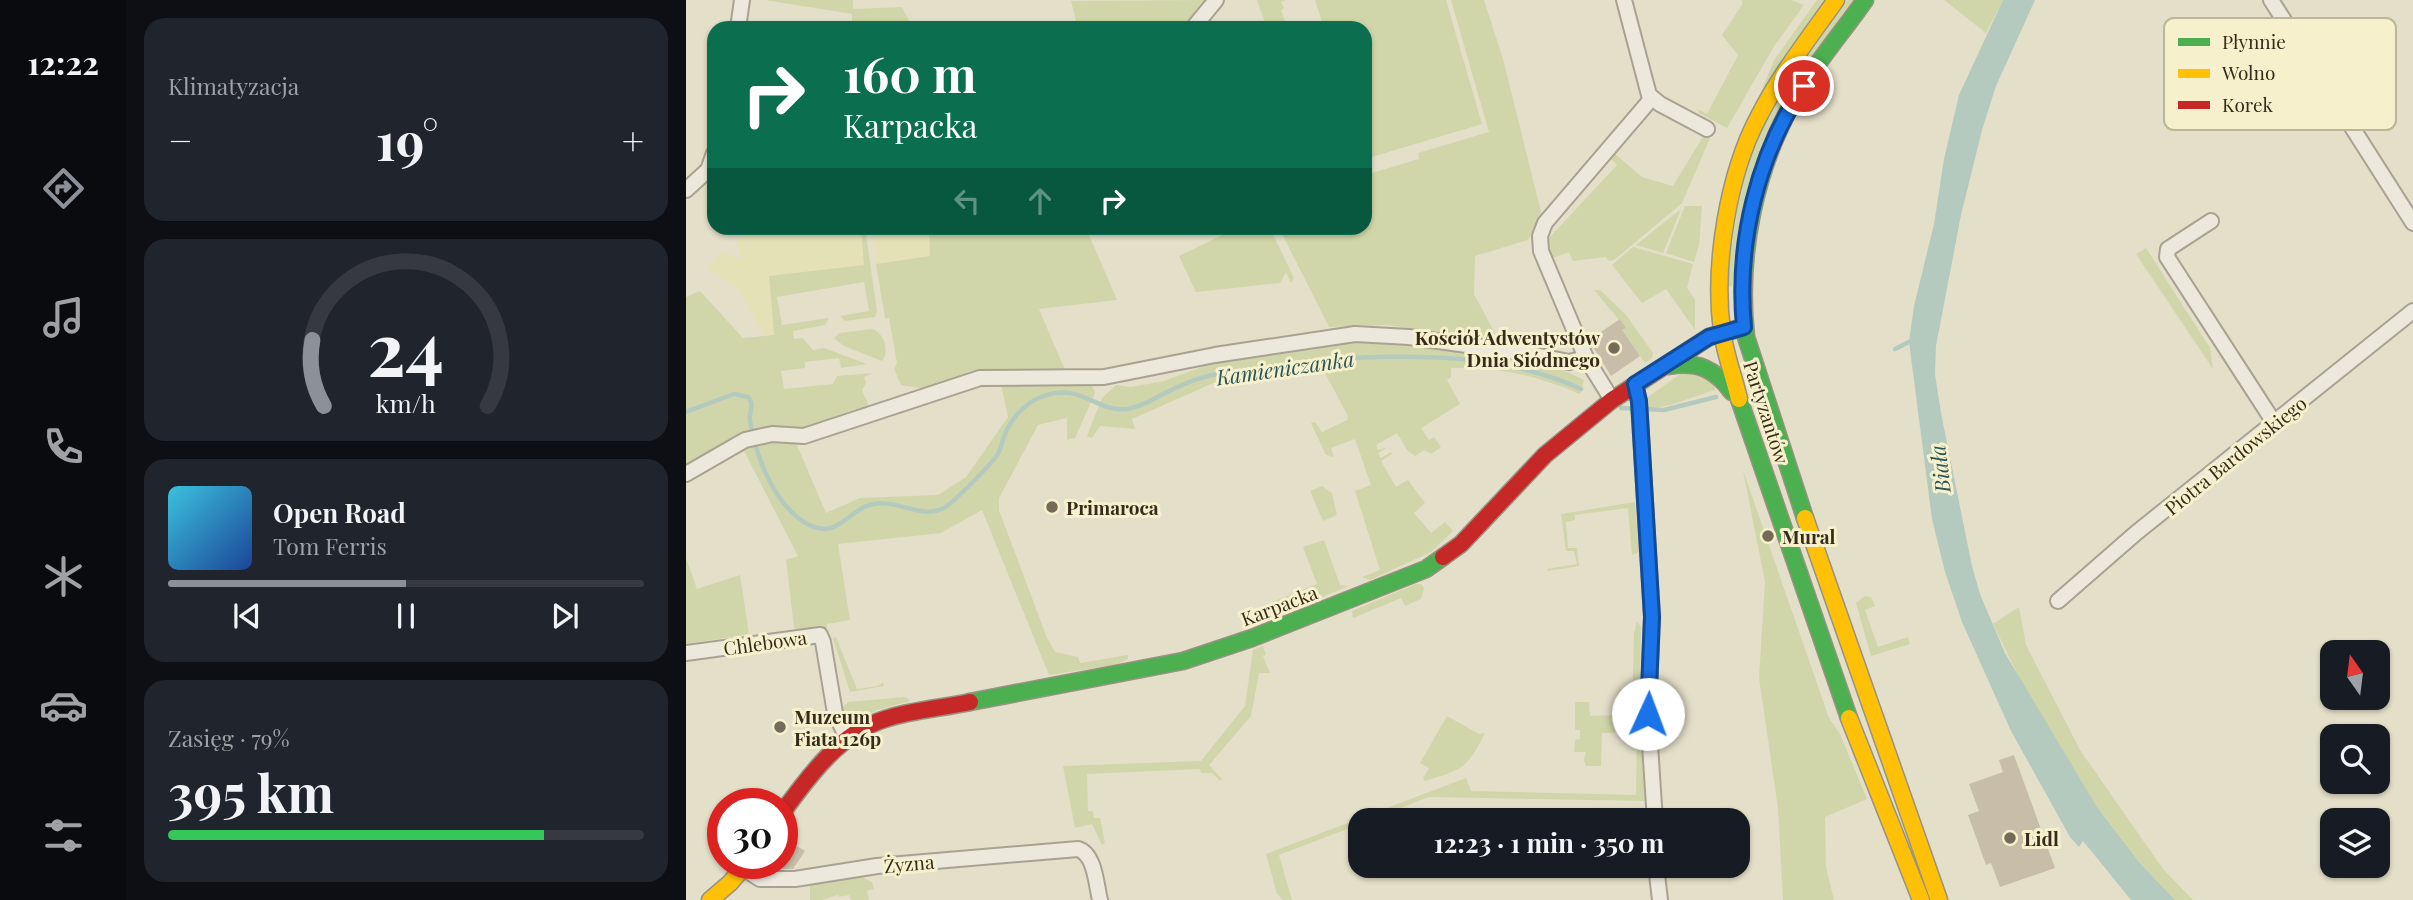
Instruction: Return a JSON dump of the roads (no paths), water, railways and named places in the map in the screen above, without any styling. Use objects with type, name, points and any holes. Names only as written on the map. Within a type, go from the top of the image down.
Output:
[{"type":"main road","name":"Partyzantów","points":[[1836,0],[1772,92],[1757,120],[1738,168],[1723,238],[1720,295],[1722,332],[1741,405],[1842,701],[1921,900]]},
{"type":"main road","name":"Partyzantów","points":[[1865,0],[1795,99],[1771,147],[1748,229],[1743,272],[1744,327],[1758,381],[1832,600],[1939,900]]},
{"type":"main road","name":"Karpacka","points":[[798,792],[813,772],[848,740],[875,723],[905,713],[1135,672],[1192,658],[1411,575],[1448,555],[1545,455],[1612,400],[1709,337],[1744,327]]},
{"type":"main road","points":[[1660,368],[1689,362],[1706,365],[1720,375],[1741,405]]},
{"type":"main road","points":[[1810,608],[1832,600]]},
{"type":"main road","points":[[710,900],[731,879]]},
{"type":"street","points":[[738,21],[742,0]]},
{"type":"street","points":[[1199,21],[1216,0]]},
{"type":"street","points":[[1624,0],[1648,92],[1652,98],[1707,130]]},
{"type":"street","points":[[2271,0],[2282,18]]},
{"type":"street","points":[[1612,400],[1586,358],[1541,251],[1540,236],[1545,223],[1652,98]]},
{"type":"street","points":[[2354,130],[2413,223]]},
{"type":"street","points":[[686,190],[707,172]]},
{"type":"street","points":[[2211,221],[2168,249],[2167,257],[2274,424]]},
{"type":"street","name":"Piotra Bardowskiego","points":[[2057,601],[2136,533],[2413,310]]},
{"type":"street","points":[[686,474],[745,440],[765,435],[804,436],[980,378],[1104,377],[1215,355],[1355,334],[1409,337],[1569,362],[1586,358]]},
{"type":"street","points":[[1635,384],[1639,401],[1652,617],[1648,714],[1654,808]]},
{"type":"street","name":"Chlebowa","points":[[686,653],[820,635],[835,713],[848,740]]},
{"type":"street","name":"Żyzna","points":[[798,878],[877,866],[1078,849],[1083,850],[1089,858],[1100,900]]},
{"type":"street","points":[[1657,878],[1660,900]]},
{"type":"street","name":"Żyzna","points":[[760,879],[792,879]]},
{"type":"water","name":"Biała","points":[[2003,0],[2035,0],[1996,86],[1961,215],[1936,346],[1935,374],[1941,413],[1972,566],[1980,594],[2005,653],[2097,807],[2139,862],[2175,900],[2131,900],[2083,841],[2079,847],[2070,837],[2011,731],[1962,622],[1945,572],[1932,519],[1909,342],[1914,306],[1934,224],[1944,159],[1959,95]]},
{"type":"waterway","name":"Kamieniczanka","points":[[1895,349],[1913,340]]},
{"type":"waterway","name":"Kamieniczanka","points":[[686,412],[734,394],[748,397],[752,406],[750,421],[757,449],[775,490],[783,503],[804,522],[824,529],[832,528],[861,509],[878,503],[925,511],[942,509],[994,459],[1008,428],[1019,412],[1029,403],[1055,393],[1078,395],[1106,407],[1127,409],[1144,404],[1189,382],[1221,373],[1284,368],[1325,359],[1390,357],[1487,362],[1519,368],[1581,389]]},
{"type":"waterway","name":"Kamieniczanka","points":[[1621,408],[1664,410],[1716,397]]},
{"type":"place","name":"Kościół Adwentystów Dnia Siódmego","points":[[1614,348]]},
{"type":"place","name":"Primaroca","points":[[1052,507]]},
{"type":"place","name":"Mural","points":[[1768,536]]},
{"type":"place","name":"Muzeum Fiata 126p","points":[[780,727]]},
{"type":"place","name":"Lidl","points":[[2010,838]]}]
